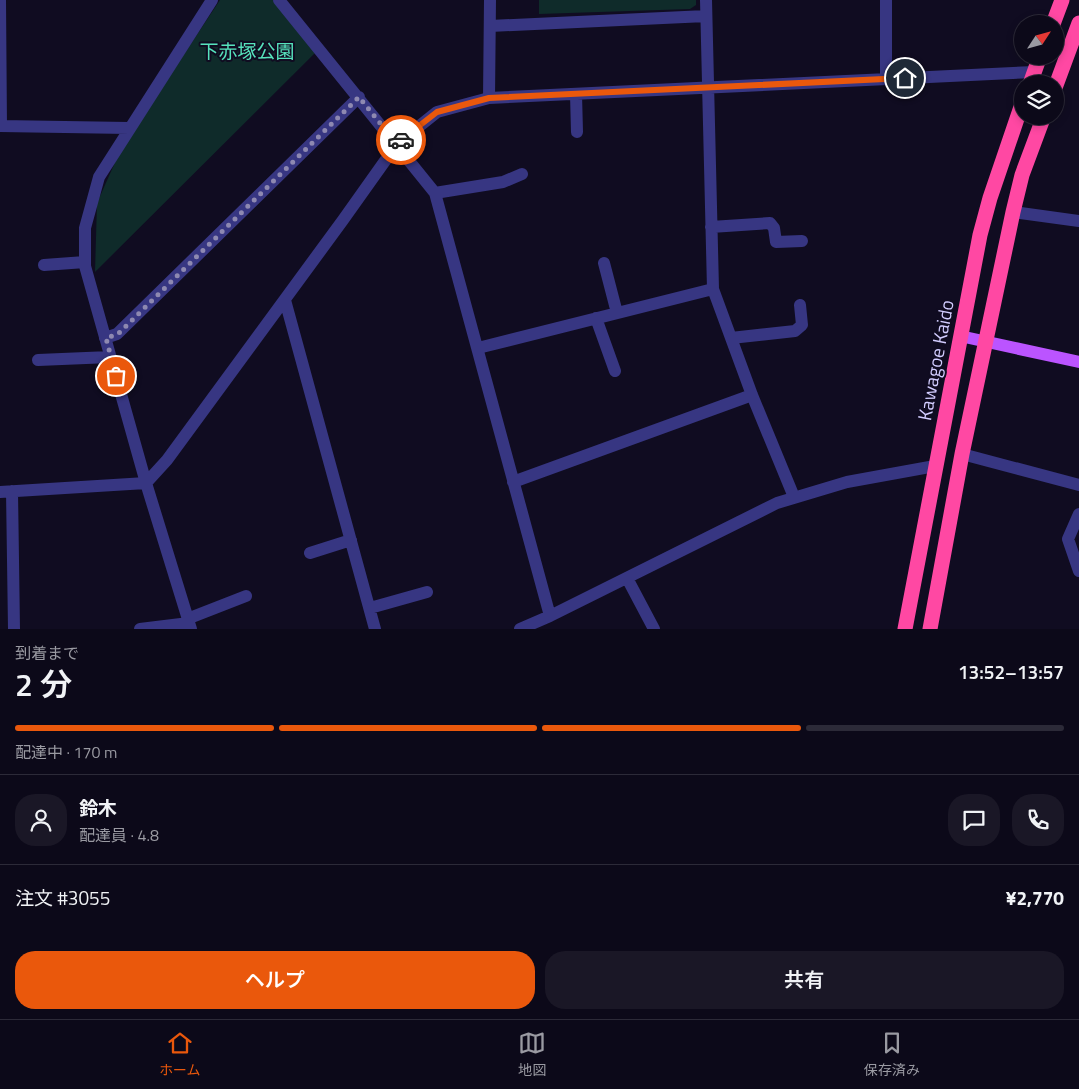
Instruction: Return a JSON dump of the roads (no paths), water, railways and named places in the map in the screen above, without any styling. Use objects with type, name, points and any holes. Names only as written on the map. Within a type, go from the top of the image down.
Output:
[{"type":"highway","points":[[1056,15],[1062,0]]},
{"type":"highway","points":[[1060,75],[1079,23]]},
{"type":"highway","name":"Kawagoe Kaido","points":[[905,629],[982,226],[1015,125]]},
{"type":"highway","points":[[930,629],[962,454],[1013,212],[1022,175],[1041,125]]},
{"type":"main road","points":[[960,336],[1079,362]]},
{"type":"street","points":[[0,0],[0,126],[129,128]]},
{"type":"street","points":[[189,624],[146,484],[85,262],[85,228],[99,177],[212,0]]},
{"type":"street","points":[[279,0],[435,193],[550,616]]},
{"type":"street","points":[[489,98],[490,0]]},
{"type":"street","points":[[706,0],[706,89],[713,289],[752,395],[794,497]]},
{"type":"street","points":[[886,0],[886,79]]},
{"type":"street","points":[[490,26],[706,16]]},
{"type":"street","points":[[14,629],[6,492],[146,484],[167,460],[397,144],[437,112],[489,98],[886,79],[1014,78]]},
{"type":"street","points":[[576,94],[577,132]]},
{"type":"street","points":[[106,338],[118,334],[359,97]]},
{"type":"street","points":[[435,193],[503,182],[522,174]]},
{"type":"street","points":[[1013,212],[1079,221]]},
{"type":"street","points":[[711,227],[770,223],[774,228],[776,242],[802,241]]},
{"type":"street","points":[[44,265],[85,262]]},
{"type":"street","points":[[604,263],[617,313]]},
{"type":"street","points":[[478,348],[713,289]]},
{"type":"street","points":[[285,300],[375,629]]},
{"type":"street","points":[[731,338],[794,331],[802,325],[800,306]]},
{"type":"street","points":[[596,318],[615,372]]},
{"type":"street","points":[[38,360],[110,357]]},
{"type":"street","points":[[514,482],[752,395]]},
{"type":"street","points":[[962,454],[1079,485]]},
{"type":"street","points":[[520,629],[628,578],[777,503],[847,482],[936,466]]},
{"type":"street","points":[[1079,514],[1068,539],[1079,571]]},
{"type":"street","points":[[310,553],[352,540]]},
{"type":"street","points":[[628,578],[654,629]]},
{"type":"street","points":[[370,608],[427,592]]},
{"type":"street","points":[[140,629],[189,624],[246,596]]},
{"type":"street","points":[[0,600],[13,599]]},
{"type":"park label","name":"下赤塚公園","points":[[247,50]]}]
